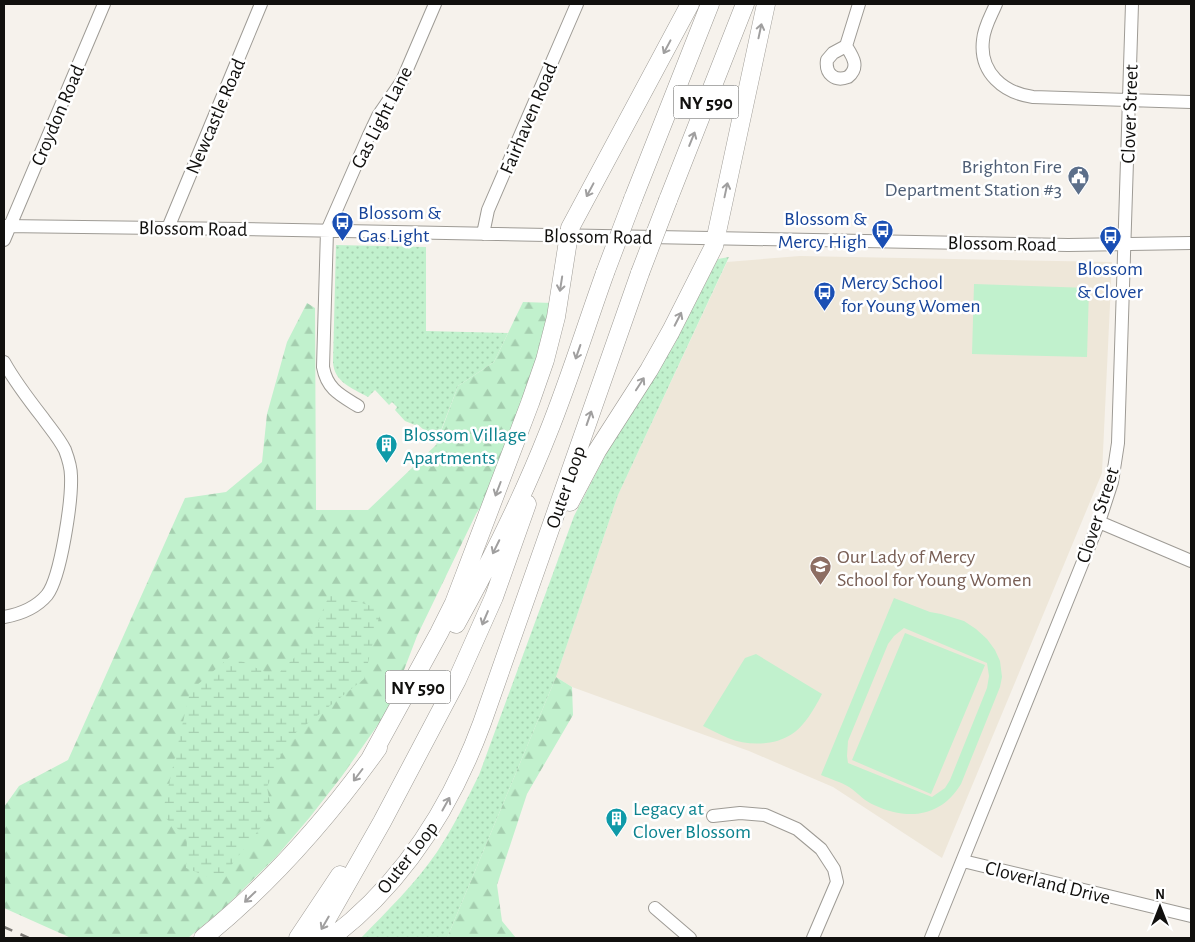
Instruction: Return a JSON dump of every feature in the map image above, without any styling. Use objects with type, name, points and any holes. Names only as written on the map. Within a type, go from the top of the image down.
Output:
[{"type":"highway","points":[[371,757],[440,633],[467,571],[545,360],[556,317],[568,235],[572,224],[690,4]]},
{"type":"highway","name":"Outer Loop","points":[[203,938],[245,902],[294,852],[344,793],[371,757],[431,666],[470,598],[536,462],[633,199],[710,4]]},
{"type":"highway","name":"Outer Loop","points":[[331,938],[376,898],[402,870],[420,846],[452,793],[471,752],[640,273],[745,4]]},
{"type":"highway","points":[[532,579],[583,476],[671,331],[717,238],[766,4]]},
{"type":"highway","points":[[316,938],[351,878],[457,680],[494,597],[564,390]]},
{"type":"highway","points":[[298,938],[421,749]]},
{"type":"highway","points":[[349,938],[404,872],[420,846]]},
{"type":"street","name":"Croydon Road","points":[[4,240],[6,226],[104,4]]},
{"type":"street","name":"Newcastle Road","points":[[168,228],[261,4]]},
{"type":"street","name":"Gas Light Lane","points":[[327,231],[378,116],[402,81],[435,4]]},
{"type":"street","name":"Fairhaven Road","points":[[483,234],[488,210],[577,4]]},
{"type":"street","points":[[846,46],[859,4]]},
{"type":"street","points":[[996,4],[984,32],[982,50],[987,67],[1000,84],[1009,90],[1022,96],[1033,97],[1191,102]]},
{"type":"street","name":"Clover Street","points":[[931,938],[1099,522],[1112,482],[1117,448],[1132,4]]},
{"type":"street","name":"Blossom Road","points":[[6,226],[1124,245],[1191,243]]},
{"type":"street","points":[[327,231],[322,367],[325,379],[332,389],[358,406]]},
{"type":"street","points":[[4,362],[17,385],[64,449],[71,476],[70,498],[61,555],[52,586],[41,601],[32,607],[23,612],[4,617]]},
{"type":"street","points":[[1099,522],[1191,561]]},
{"type":"street","points":[[713,816],[740,813],[766,815],[797,829],[820,849],[834,869],[837,882],[813,938]]},
{"type":"street","name":"Cloverland Drive","points":[[962,861],[1191,916]]},
{"type":"street","points":[[655,908],[690,938]]},
{"type":"shaded area","name":"Our Lady of Mercy School for Young Women","points":[[800,256],[1112,262],[1102,473],[942,858],[833,787],[749,751],[572,687],[556,677],[618,495],[727,262]]},
{"type":"green space","points":[[336,245],[426,247],[426,331],[508,333],[494,362],[458,386],[437,441],[417,424],[405,421],[395,410],[397,407],[392,402],[389,405],[375,390],[368,397],[345,384],[337,375],[333,362]]},
{"type":"green space","points":[[729,257],[618,495],[556,677],[447,938],[361,938],[420,875],[454,824],[479,775],[574,516],[608,450],[674,345],[718,259]]},
{"type":"green space","points":[[974,284],[1089,288],[1087,357],[972,354]]},
{"type":"green space","points":[[523,302],[552,303],[548,329],[493,488],[476,514],[417,636],[389,709],[342,776],[276,857],[224,908],[188,938],[71,938],[4,908],[4,807],[19,786],[68,760],[185,498],[226,492],[262,462],[267,414],[287,342],[307,303],[315,308],[316,510],[368,510],[436,445],[458,386],[494,362]]},
{"type":"green space","points":[[330,593],[381,609],[364,679],[289,738],[267,787],[272,813],[219,881],[186,868],[187,837],[162,815],[190,691],[231,656],[275,677],[309,643]]},
{"type":"green space","points":[[894,598],[930,612],[964,621],[987,639],[1000,661],[1002,677],[1000,687],[961,784],[944,803],[923,813],[899,813],[870,803],[849,787],[821,775]],"holes":[[[904,628],[987,663],[989,676],[987,688],[950,780],[945,788],[932,797],[848,763],[848,741],[888,644]]]},
{"type":"green space","points":[[905,633],[985,665],[931,794],[852,760]]},
{"type":"green space","points":[[756,654],[822,694],[809,716],[796,731],[777,741],[761,744],[736,741],[703,726],[745,658]]},
{"type":"green space","points":[[556,677],[572,687],[573,715],[527,794],[497,885],[502,921],[516,938],[447,938]]},
{"type":"railway","points":[[4,927],[29,938]]},
{"type":"place","name":"Brighton Fire Department Station #3","points":[[1078,196]]},
{"type":"place","name":"Blossom & Gas Light","points":[[342,242]]},
{"type":"place","name":"Blossom & Mercy High","points":[[883,249]]},
{"type":"place","name":"Blossom & Clover","points":[[1110,255]]},
{"type":"place","name":"Mercy School for Young Women","points":[[825,312]]},
{"type":"place","name":"Blossom Village Apartments","points":[[387,464]]},
{"type":"place","name":"Our Lady of Mercy School for Young Women","points":[[821,586]]},
{"type":"place","name":"Legacy at Clover Blossom","points":[[617,838]]}]
